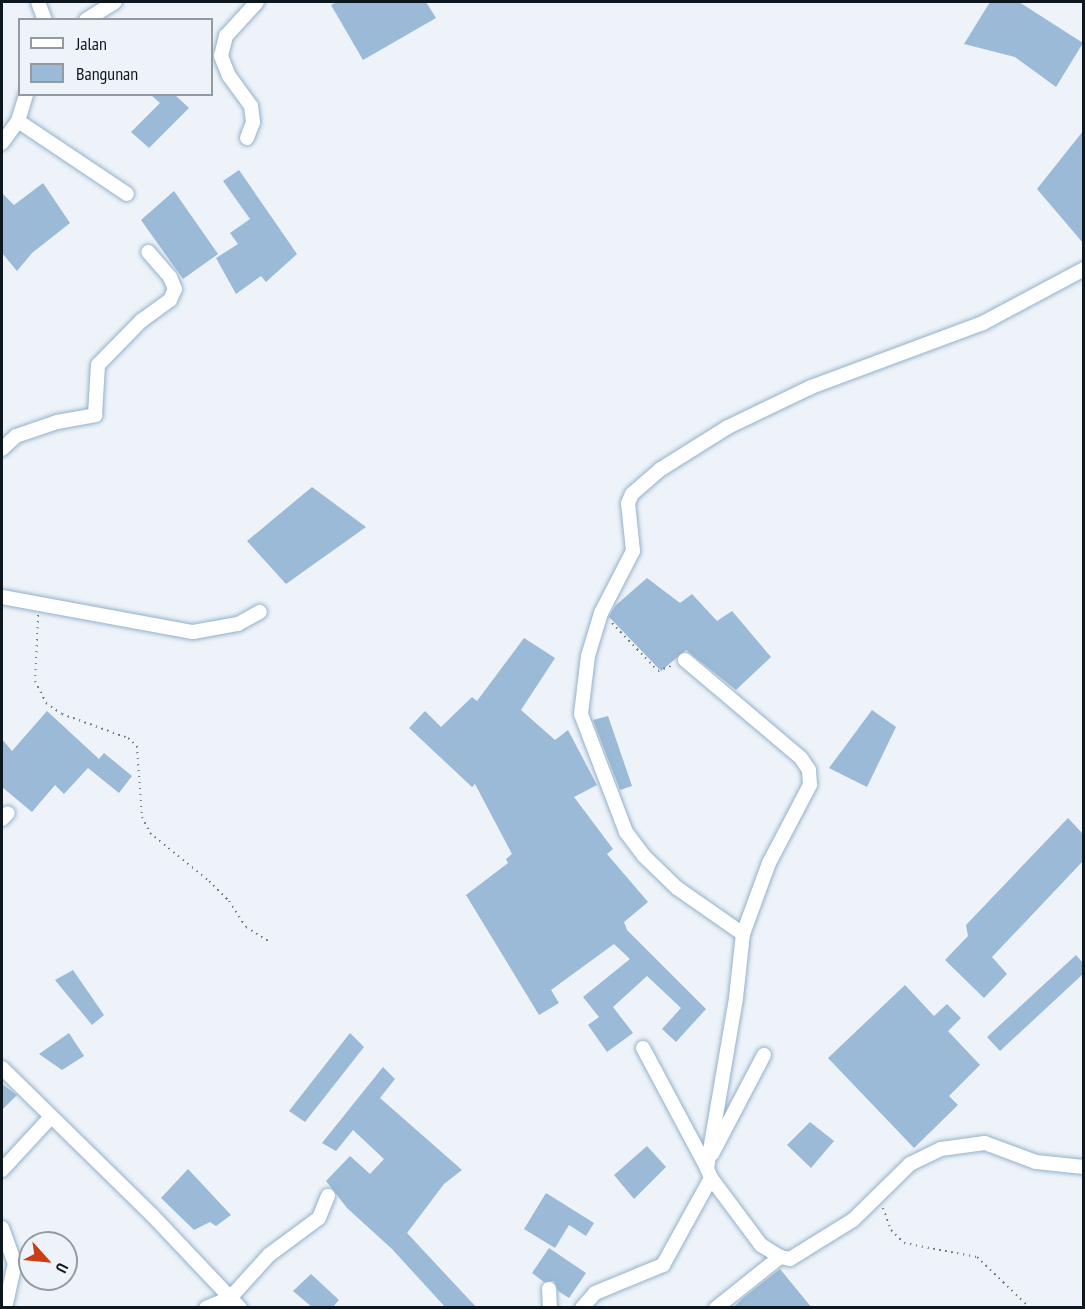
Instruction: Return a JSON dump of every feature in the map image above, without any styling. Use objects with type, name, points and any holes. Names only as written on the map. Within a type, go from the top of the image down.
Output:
[{"type":"street","points":[[38,2],[44,18]]},
{"type":"street","points":[[89,18],[115,2]]},
{"type":"street","points":[[248,138],[253,122],[251,106],[229,76],[220,56],[226,36],[257,2]]},
{"type":"street","points":[[2,143],[18,121],[25,96]]},
{"type":"street","points":[[18,121],[128,194]]},
{"type":"street","points":[[2,449],[16,436],[57,422],[95,415],[99,406],[95,374],[98,365],[141,321],[170,300],[175,289],[170,277],[148,252]]},
{"type":"street","points":[[743,934],[677,888],[644,856],[616,811],[581,714],[588,656],[601,613],[633,550],[628,503],[632,494],[661,469],[728,427],[790,397],[983,323],[1083,269]]},
{"type":"street","points":[[2,597],[39,606],[193,632],[238,624],[260,612]]},
{"type":"street","points":[[685,660],[755,716],[809,770],[810,785],[769,863],[743,934],[736,998],[708,1169]]},
{"type":"street","points":[[643,1048],[708,1169],[761,1245],[780,1257]]},
{"type":"street","points":[[582,1308],[596,1293],[663,1264],[764,1055]]},
{"type":"street","points":[[2,1068],[50,1118],[153,1216],[235,1303]]},
{"type":"street","points":[[2,1170],[50,1118]]},
{"type":"street","points":[[716,1308],[780,1257],[800,1255],[853,1220],[917,1159],[967,1143],[985,1143],[1036,1162],[1083,1167]]},
{"type":"street","points":[[206,1308],[235,1303],[269,1255],[319,1218],[328,1196]]},
{"type":"street","points":[[2,1228],[15,1263],[5,1308]]},
{"type":"street","points":[[549,1289],[550,1308]]},
{"type":"path","points":[[39,606],[35,681],[46,703],[62,714],[128,738],[136,746],[142,817],[150,833],[215,888],[246,927],[268,941]]},
{"type":"path","points":[[601,613],[658,671],[685,660]]},
{"type":"path","points":[[879,1197],[891,1230],[904,1243],[977,1257],[1030,1308]]},
{"type":"building","points":[[337,2],[426,2],[436,18],[363,60],[331,5]]},
{"type":"building","points":[[990,2],[1019,2],[1083,43],[1056,87],[1015,57],[964,44]]},
{"type":"building","points":[[152,96],[176,96],[189,108],[149,148],[131,132],[160,103]]},
{"type":"building","points":[[1083,131],[1083,243],[1037,189]]},
{"type":"building","points":[[239,170],[297,254],[266,282],[261,276],[236,294],[216,258],[238,244],[230,233],[250,219],[223,181]]},
{"type":"building","points":[[43,183],[70,223],[32,253],[17,271],[2,253],[2,193],[14,205]]},
{"type":"building","points":[[174,191],[218,254],[183,279],[141,220]]},
{"type":"building","points":[[312,487],[366,527],[286,584],[247,541]]},
{"type":"building","points":[[647,578],[680,603],[692,594],[717,621],[732,611],[771,657],[736,690],[686,650],[661,671],[609,617],[615,606]]},
{"type":"building","points":[[524,638],[555,658],[521,710],[555,740],[568,730],[597,785],[574,797],[613,849],[607,854],[648,902],[624,922],[627,930],[706,1009],[676,1042],[662,1029],[681,1008],[647,976],[613,1007],[633,1033],[607,1052],[588,1025],[599,1017],[583,997],[630,959],[614,944],[551,990],[559,1003],[539,1015],[466,895],[508,863],[506,859],[512,854],[475,784],[472,787],[409,728],[425,711],[441,727],[472,697],[477,701]]},
{"type":"building","points":[[872,710],[896,727],[867,787],[829,768]]},
{"type":"building","points":[[47,711],[99,759],[104,753],[132,776],[119,793],[88,768],[64,794],[55,785],[32,812],[2,787],[2,739],[12,751]]},
{"type":"building","points":[[608,716],[632,786],[620,790],[593,720]]},
{"type":"building","points":[[1068,818],[1083,834],[1083,861],[992,957],[1007,974],[984,998],[945,960],[968,936],[966,925]]},
{"type":"building","points":[[1076,955],[1083,963],[1083,974],[1000,1051],[987,1037]]},
{"type":"building","points":[[73,970],[104,1015],[92,1025],[55,980]]},
{"type":"building","points":[[905,985],[934,1016],[947,1004],[961,1018],[948,1031],[980,1065],[949,1096],[958,1105],[914,1148],[828,1058]]},
{"type":"building","points":[[69,1033],[84,1056],[62,1070],[39,1054]]},
{"type":"building","points":[[350,1033],[364,1047],[305,1122],[289,1111]]},
{"type":"building","points":[[383,1067],[395,1079],[380,1098],[462,1170],[444,1184],[407,1233],[477,1308],[446,1308],[392,1249],[347,1208],[326,1181],[350,1156],[370,1174],[384,1159],[353,1130],[336,1151],[322,1143]]},
{"type":"building","points":[[2,1084],[17,1095],[2,1110]]},
{"type":"building","points":[[810,1122],[834,1141],[811,1168],[787,1145]]},
{"type":"building","points":[[647,1146],[666,1167],[634,1199],[614,1175]]},
{"type":"building","points":[[188,1169],[231,1215],[216,1226],[210,1222],[194,1230],[161,1198]]},
{"type":"building","points":[[546,1193],[594,1223],[586,1236],[569,1225],[555,1248],[524,1229]]},
{"type":"building","points":[[549,1248],[586,1273],[569,1298],[558,1291],[554,1281],[544,1282],[532,1273]]},
{"type":"building","points":[[780,1269],[812,1308],[733,1308],[743,1298]]},
{"type":"building","points":[[311,1274],[339,1300],[332,1308],[313,1308],[293,1291]]}]
